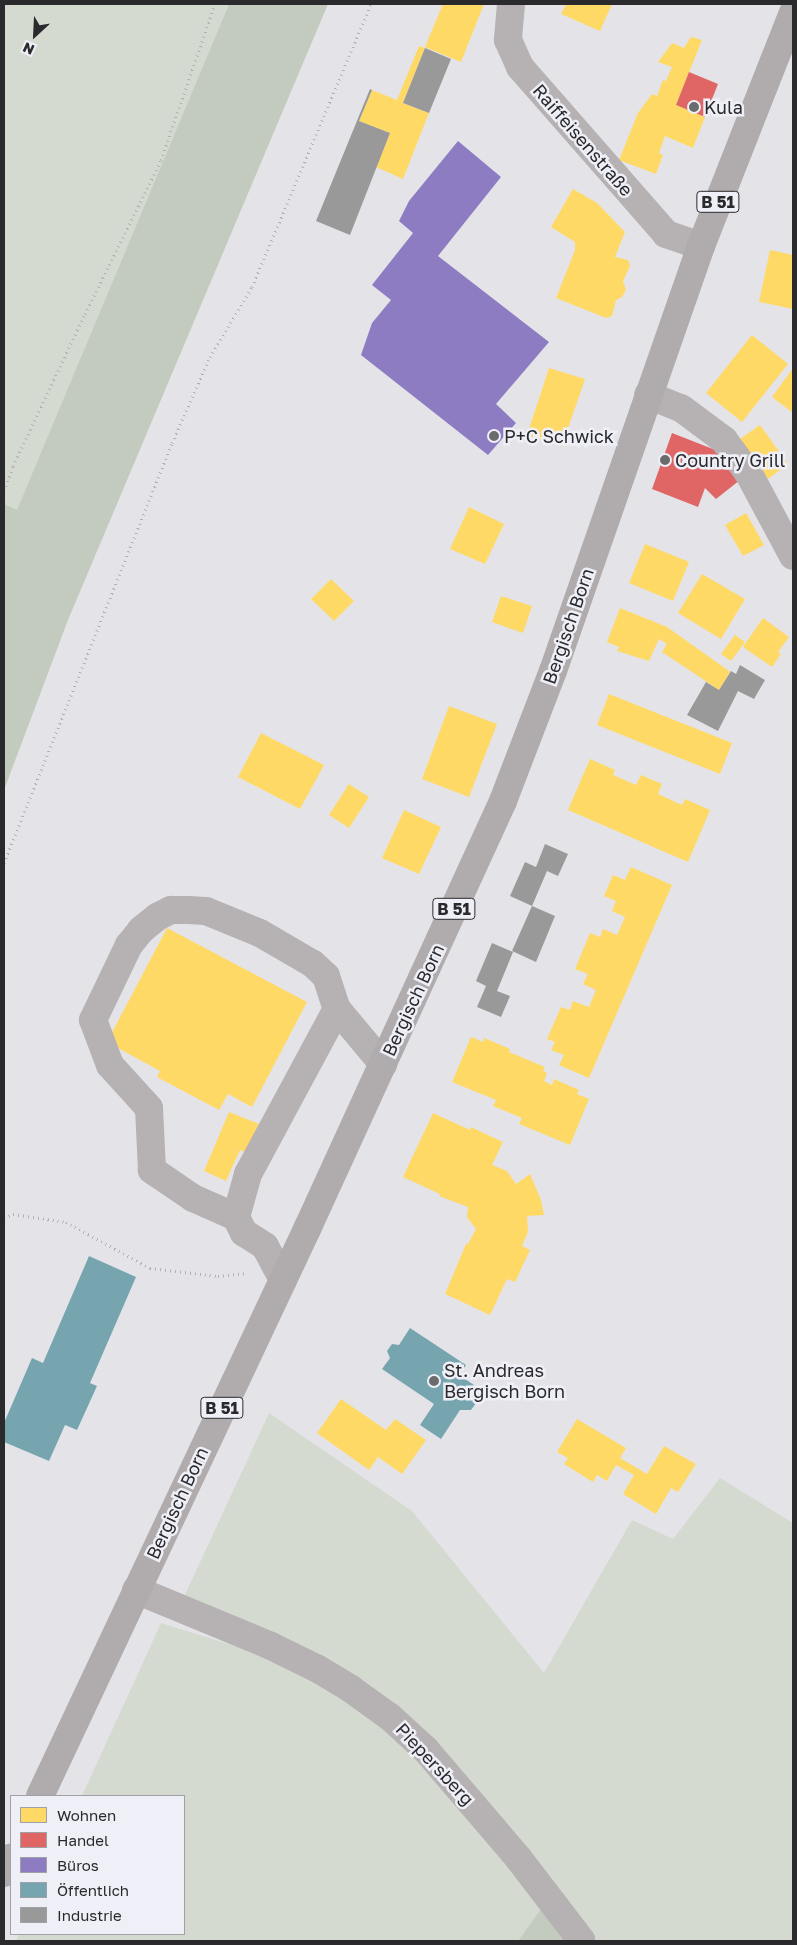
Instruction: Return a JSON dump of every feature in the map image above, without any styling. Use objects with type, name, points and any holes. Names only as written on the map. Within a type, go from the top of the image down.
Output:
[{"type":"main road","name":"Bergisch Born","points":[[40,1795],[283,1280],[503,801],[528,736],[700,246],[790,26]]},
{"type":"main road","points":[[4,1872],[10,1859]]},
{"type":"street","name":"Raiffeisenstraße","points":[[511,4],[508,40],[520,67],[666,234],[700,246]]},
{"type":"street","points":[[648,395],[681,408],[724,440],[748,474],[793,556]]},
{"type":"street","points":[[283,1280],[265,1246],[244,1234],[236,1217],[194,1198],[152,1170],[149,1108],[110,1065],[93,1020],[129,945],[140,930],[156,916],[171,910],[206,911],[260,933],[313,964],[326,976],[337,1009],[383,1064]]},
{"type":"street","points":[[236,1217],[248,1174],[307,1069],[337,1009]]},
{"type":"street","name":"Piepersberg","points":[[136,1590],[271,1646],[318,1669],[351,1689],[390,1717],[438,1764],[519,1859],[582,1941]]},
{"type":"path","points":[[4,491],[13,466],[85,314],[161,160],[215,4]]},
{"type":"path","points":[[4,863],[172,443],[210,357],[252,287],[272,243],[370,4]]},
{"type":"path","points":[[4,1218],[13,1214],[66,1222],[150,1268],[218,1276],[250,1272]]},
{"type":"shaded area","points":[[4,4],[229,4],[17,511],[4,504]]},
{"type":"shaded area","points":[[269,1413],[412,1511],[544,1673],[632,1520],[673,1539],[720,1478],[793,1523],[793,1941],[598,1941],[529,1852],[435,1744],[184,1597]]},
{"type":"shaded area","points":[[161,1623],[267,1656],[347,1701],[423,1760],[543,1906],[518,1941],[16,1941],[19,1935],[185,1935],[185,1795],[82,1795]]},
{"type":"green space","points":[[229,4],[328,4],[68,620],[4,790],[4,504],[17,510]]},
{"type":"green space","points":[[543,1906],[571,1941],[518,1941]]},
{"type":"building: Wohnen","points":[[443,4],[484,4],[461,62],[425,47]]},
{"type":"building: Wohnen","points":[[566,4],[612,4],[600,31],[561,14]]},
{"type":"building: Wohnen","points":[[691,37],[702,40],[676,105],[705,117],[693,148],[665,136],[659,153],[663,155],[656,174],[619,160],[638,113],[652,94],[657,96],[663,80],[666,81],[672,67],[658,62],[672,43],[684,48]]},
{"type":"building: Wohnen","points":[[419,46],[425,48],[403,103],[429,113],[403,179],[376,167],[390,133],[359,121],[372,90],[397,100]]},
{"type":"building: Wohnen","points":[[573,189],[597,203],[625,232],[615,257],[628,260],[630,266],[623,281],[626,290],[622,297],[616,300],[612,316],[606,318],[556,298],[575,250],[575,242],[551,227]]},
{"type":"building: Wohnen","points":[[770,250],[793,255],[793,309],[759,302]]},
{"type":"building: Wohnen","points":[[752,335],[788,364],[742,422],[706,393]]},
{"type":"building: Wohnen","points":[[549,368],[585,379],[562,446],[527,435]]},
{"type":"building: Wohnen","points":[[793,368],[793,413],[772,397]]},
{"type":"building: Wohnen","points":[[760,425],[788,464],[768,479],[740,439]]},
{"type":"building: Wohnen","points":[[469,507],[504,524],[485,564],[450,549]]},
{"type":"building: Wohnen","points":[[746,513],[764,545],[743,556],[725,525]]},
{"type":"building: Wohnen","points":[[645,544],[689,562],[673,601],[629,583]]},
{"type":"building: Wohnen","points":[[702,574],[745,599],[721,639],[678,613]]},
{"type":"building: Wohnen","points":[[331,579],[354,601],[334,621],[311,599]]},
{"type":"building: Wohnen","points":[[501,596],[532,606],[523,633],[492,622]]},
{"type":"building: Wohnen","points":[[620,608],[667,627],[729,671],[719,690],[662,652],[667,644],[659,639],[649,661],[617,651],[619,647],[607,642]]},
{"type":"building: Wohnen","points":[[763,618],[789,637],[778,652],[781,654],[772,667],[743,647]]},
{"type":"building: Wohnen","points":[[735,635],[745,642],[731,661],[721,654]]},
{"type":"building: Wohnen","points":[[609,694],[732,743],[720,774],[597,725]]},
{"type":"building: Wohnen","points":[[449,706],[497,724],[469,797],[422,779]]},
{"type":"building: Wohnen","points":[[261,733],[324,765],[300,809],[238,777]]},
{"type":"building: Wohnen","points":[[590,759],[615,770],[613,775],[636,785],[641,775],[662,784],[658,794],[682,805],[685,799],[710,810],[688,862],[568,810]]},
{"type":"building: Wohnen","points":[[349,784],[369,797],[349,828],[329,815]]},
{"type":"building: Wohnen","points":[[404,810],[441,827],[419,874],[382,858]]},
{"type":"building: Wohnen","points":[[631,867],[672,885],[589,1078],[559,1065],[564,1055],[551,1050],[555,1042],[547,1039],[561,1007],[570,1010],[573,1001],[589,1007],[596,990],[583,984],[588,974],[575,969],[590,933],[600,937],[603,929],[617,935],[625,917],[612,911],[616,901],[604,896],[613,875],[625,880]]},
{"type":"building: Wohnen","points":[[167,928],[307,1002],[252,1107],[228,1094],[219,1110],[157,1077],[160,1071],[107,1042]]},
{"type":"building: Wohnen","points":[[471,1037],[483,1042],[484,1038],[510,1049],[509,1052],[545,1067],[543,1071],[547,1073],[544,1081],[552,1085],[554,1079],[579,1090],[577,1094],[589,1099],[570,1145],[519,1124],[522,1118],[493,1106],[496,1100],[452,1082]]},
{"type":"building: Wohnen","points":[[229,1112],[259,1124],[247,1153],[240,1150],[226,1181],[204,1171]]},
{"type":"building: Wohnen","points":[[433,1113],[470,1130],[471,1127],[503,1142],[492,1165],[507,1171],[516,1184],[530,1174],[541,1200],[544,1215],[527,1216],[528,1232],[522,1246],[530,1250],[515,1282],[507,1279],[490,1315],[445,1294],[466,1244],[468,1244],[476,1229],[467,1217],[468,1207],[439,1196],[440,1194],[403,1177]]},
{"type":"building: Wohnen","points":[[341,1399],[386,1430],[395,1419],[426,1440],[402,1474],[378,1457],[369,1470],[317,1433]]},
{"type":"building: Wohnen","points":[[577,1419],[626,1448],[620,1458],[647,1474],[664,1446],[696,1464],[678,1492],[671,1488],[656,1514],[623,1494],[634,1475],[616,1465],[607,1481],[597,1475],[593,1482],[564,1464],[568,1458],[557,1452]]},
{"type":"building: Handel","points":[[689,72],[718,84],[705,117],[676,105]]},
{"type":"building: Handel","points":[[672,433],[718,451],[740,480],[716,499],[705,488],[698,507],[652,489]]},
{"type":"building: Büros","points":[[458,141],[501,177],[438,256],[549,342],[496,404],[516,423],[488,455],[361,355],[372,323],[391,300],[372,285],[413,233],[399,221],[409,201]]},
{"type":"building: Öffentlich","points":[[89,1256],[136,1277],[90,1383],[97,1386],[77,1430],[65,1425],[49,1461],[4,1442],[4,1423],[32,1358],[43,1363]]},
{"type":"building: Öffentlich","name":"St. Andreas Bergisch Born","points":[[410,1328],[466,1365],[459,1375],[477,1387],[479,1399],[471,1410],[460,1410],[441,1439],[420,1425],[434,1404],[382,1369],[390,1358],[387,1351],[392,1344],[399,1345]]},
{"type":"building: Industrie","points":[[425,48],[451,59],[429,113],[403,103]]},
{"type":"building: Industrie","points":[[370,89],[372,90],[359,121],[390,133],[350,235],[316,221]]},
{"type":"building: Industrie","points":[[740,665],[765,680],[754,699],[738,691],[718,731],[687,715],[706,682],[719,690],[731,671],[736,674]]},
{"type":"building: Industrie","points":[[545,844],[568,854],[558,876],[547,871],[532,906],[510,896],[525,862],[536,867]]},
{"type":"building: Industrie","points":[[532,906],[555,916],[536,962],[512,951]]},
{"type":"building: Industrie","points":[[492,943],[513,952],[497,991],[510,996],[501,1017],[477,1007],[486,986],[476,981]]},
{"type":"place","name":"Kula","points":[[694,107]]},
{"type":"place","name":"P+C Schwick","points":[[494,436]]},
{"type":"place","name":"Country Grill","points":[[665,460]]},
{"type":"place","name":"St. Andreas Bergisch Born","points":[[434,1381]]}]
